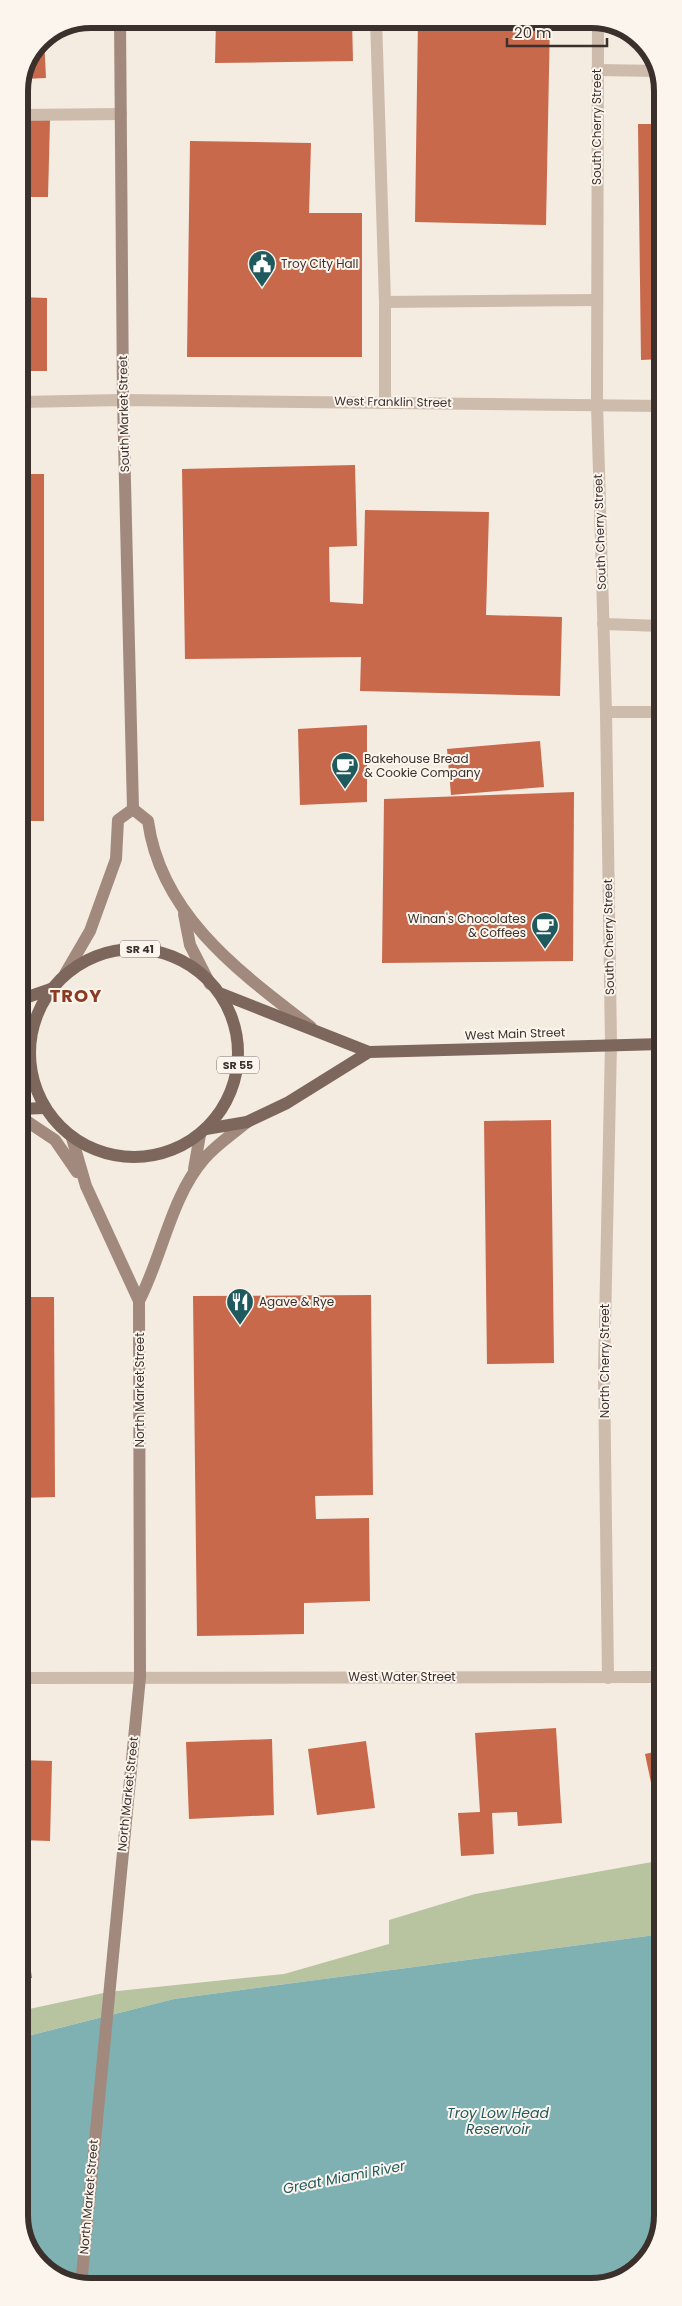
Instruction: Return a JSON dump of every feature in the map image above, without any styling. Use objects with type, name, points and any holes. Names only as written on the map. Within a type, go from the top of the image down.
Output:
[{"type":"main road","name":"South Market Street","points":[[120,27],[123,400],[133,809]]},
{"type":"main road","points":[[316,1032],[238,969],[199,932],[169,884],[151,843],[148,821],[133,809],[118,820],[116,859],[90,931],[65,974],[46,996],[33,1023],[29,1052],[32,1081],[44,1108],[56,1124],[72,1138],[102,1153],[137,1158],[170,1152],[203,1132],[247,1122],[288,1103],[369,1052]]},
{"type":"main road","points":[[182,906],[190,945],[210,984],[222,994],[369,1052]]},
{"type":"main road","name":"SR 41","points":[[65,974],[96,955],[132,948],[168,953],[210,984]]},
{"type":"main road","points":[[27,997],[52,989]]},
{"type":"main road","name":"SR 55","points":[[203,1132],[225,1106],[236,1079],[239,1050],[234,1021],[222,994]]},
{"type":"main road","name":"West Main Street","points":[[369,1052],[654,1044]]},
{"type":"main road","points":[[27,1109],[44,1108]]},
{"type":"main road","points":[[27,1121],[55,1140],[86,1186]]},
{"type":"main road","points":[[139,1301],[151,1280],[164,1235],[193,1174],[204,1159],[247,1122]]},
{"type":"main road","points":[[193,1174],[203,1132]]},
{"type":"main road","points":[[72,1138],[86,1186],[139,1301]]},
{"type":"main road","name":"North Market Street","points":[[82,2277],[140,1678],[139,1301]]},
{"type":"street","points":[[376,28],[385,302],[385,402]]},
{"type":"street","name":"South Cherry Street","points":[[598,28],[597,404],[606,712],[611,1044]]},
{"type":"street","points":[[597,70],[651,71]]},
{"type":"street","points":[[27,115],[121,114]]},
{"type":"street","points":[[385,302],[597,300]]},
{"type":"street","name":"West Franklin Street","points":[[27,402],[123,400],[654,406]]},
{"type":"street","points":[[603,624],[654,626]]},
{"type":"street","points":[[606,712],[654,712]]},
{"type":"street","name":"North Cherry Street","points":[[608,1678],[604,1372],[611,1044]]},
{"type":"street","name":"West Water Street","points":[[27,1678],[654,1677]]},
{"type":"green space","points":[[654,1862],[654,1935],[174,1999],[27,2036],[27,2009],[108,1992],[284,1974],[389,1944],[389,1920],[475,1894]]},
{"type":"water","name":"Troy Low Head Reservoir","points":[[654,1935],[654,2224],[648,2244],[642,2254],[623,2270],[616,2274],[592,2278],[86,2278],[66,2274],[49,2263],[40,2254],[31,2236],[27,2216],[27,2036],[174,1999]]},
{"type":"building","points":[[216,27],[352,28],[353,61],[215,63]]},
{"type":"building","points":[[418,28],[550,28],[546,225],[415,222]]},
{"type":"building","points":[[44,48],[46,78],[29,79],[32,66]]},
{"type":"building","points":[[27,120],[50,120],[48,197],[27,197]]},
{"type":"building","points":[[638,124],[654,124],[654,359],[641,360]]},
{"type":"building","points":[[190,141],[311,143],[309,213],[362,213],[362,357],[187,357]]},
{"type":"building","points":[[27,297],[47,298],[47,371],[27,371]]},
{"type":"building","points":[[355,465],[357,546],[329,547],[330,602],[363,604],[365,510],[489,512],[486,615],[562,617],[560,696],[360,691],[361,657],[185,659],[182,469]]},
{"type":"building","points":[[27,474],[44,474],[44,821],[27,821]]},
{"type":"building","points":[[367,725],[367,802],[300,805],[298,729]]},
{"type":"building","points":[[540,741],[544,787],[451,795],[447,749]]},
{"type":"building","points":[[574,792],[573,961],[382,963],[384,799]]},
{"type":"building","points":[[551,1120],[554,1363],[487,1364],[484,1121]]},
{"type":"building","points":[[371,1295],[373,1495],[315,1496],[316,1519],[369,1518],[370,1601],[304,1603],[304,1634],[197,1636],[193,1296]]},
{"type":"building","points":[[27,1297],[54,1297],[55,1497],[27,1498]]},
{"type":"building","points":[[556,1728],[562,1823],[518,1826],[517,1812],[492,1813],[494,1854],[461,1856],[458,1813],[480,1812],[475,1733]]},
{"type":"building","points":[[272,1739],[274,1815],[189,1819],[186,1742]]},
{"type":"building","points":[[366,1741],[375,1808],[317,1815],[308,1749]]},
{"type":"building","points":[[654,1752],[654,1797],[645,1754]]},
{"type":"building","points":[[27,1760],[52,1761],[50,1841],[27,1840]]},
{"type":"building","points":[[27,1946],[32,1978],[27,1978]]},
{"type":"place","name":"Troy City Hall","points":[[262,288]]},
{"type":"place","name":"Bakehouse Bread & Cookie Company","points":[[345,790]]},
{"type":"place","name":"Winan's Chocolates & Coffees","points":[[545,950]]},
{"type":"place","name":"Agave & Rye","points":[[240,1326]]},
{"type":"district","name":"TROY","points":[[76,996]]},
{"type":"water label","name":"Great Miami River","points":[[344,2177]]}]
